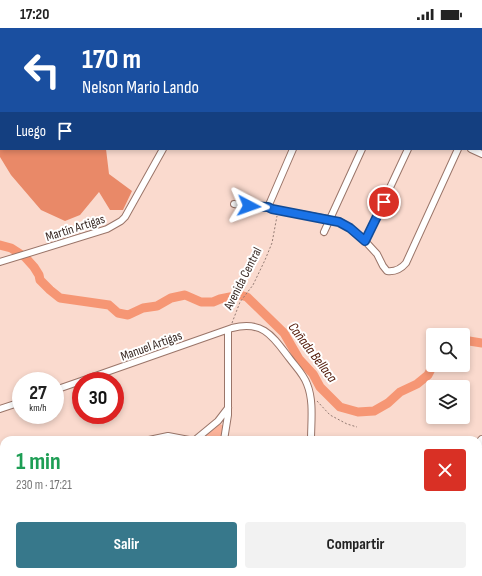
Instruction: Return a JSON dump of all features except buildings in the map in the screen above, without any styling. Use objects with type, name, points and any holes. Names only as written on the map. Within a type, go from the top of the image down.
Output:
[{"type":"street","name":"Martín Artigas","points":[[0,262],[107,229],[121,221],[131,208],[162,150]]},
{"type":"street","points":[[268,207],[293,150]]},
{"type":"street","points":[[324,232],[362,150]]},
{"type":"street","points":[[365,241],[408,150]]},
{"type":"street","points":[[234,204],[258,208],[268,207],[339,222],[350,228],[365,241],[377,254],[387,271],[396,270],[402,268],[406,263],[458,150]]},
{"type":"street","name":"Manuel Artigas","points":[[107,372],[228,330],[250,325],[262,329],[274,338],[303,377],[310,395]]},
{"type":"street","points":[[225,436],[228,408],[228,330]]},
{"type":"street","points":[[310,395],[311,436]]},
{"type":"street","points":[[0,409],[12,405]]},
{"type":"street","points":[[200,436],[213,426],[228,408]]},
{"type":"path","name":"Avenida Central","points":[[228,330],[238,310],[240,302],[253,285],[272,243],[278,210]]},
{"type":"path","points":[[310,395],[330,415],[347,424],[357,427]]},
{"type":"shaded area","points":[[0,150],[106,150],[109,174],[132,191],[123,210],[110,210],[99,192],[80,215],[65,221],[41,210],[11,175],[0,157]]},
{"type":"shaded area","points":[[220,424],[224,426],[223,436],[205,436]]},
{"type":"waterway","name":"Cañada Bellaca","points":[[0,245],[11,248],[25,257],[34,267],[40,280],[60,298],[109,305],[118,313],[128,315],[143,308],[157,306],[171,298],[185,295],[201,302],[213,302],[240,295],[247,297],[284,333],[299,359],[313,374],[320,387],[340,407],[358,412],[374,411],[388,403],[400,392],[417,384],[430,372]]},
{"type":"waterway","name":"Cañada Bellaca","points":[[470,341],[482,343]]},
{"type":"route","points":[[249,206],[258,208],[268,207],[272,209],[330,219],[350,228],[365,241],[384,202]]}]
